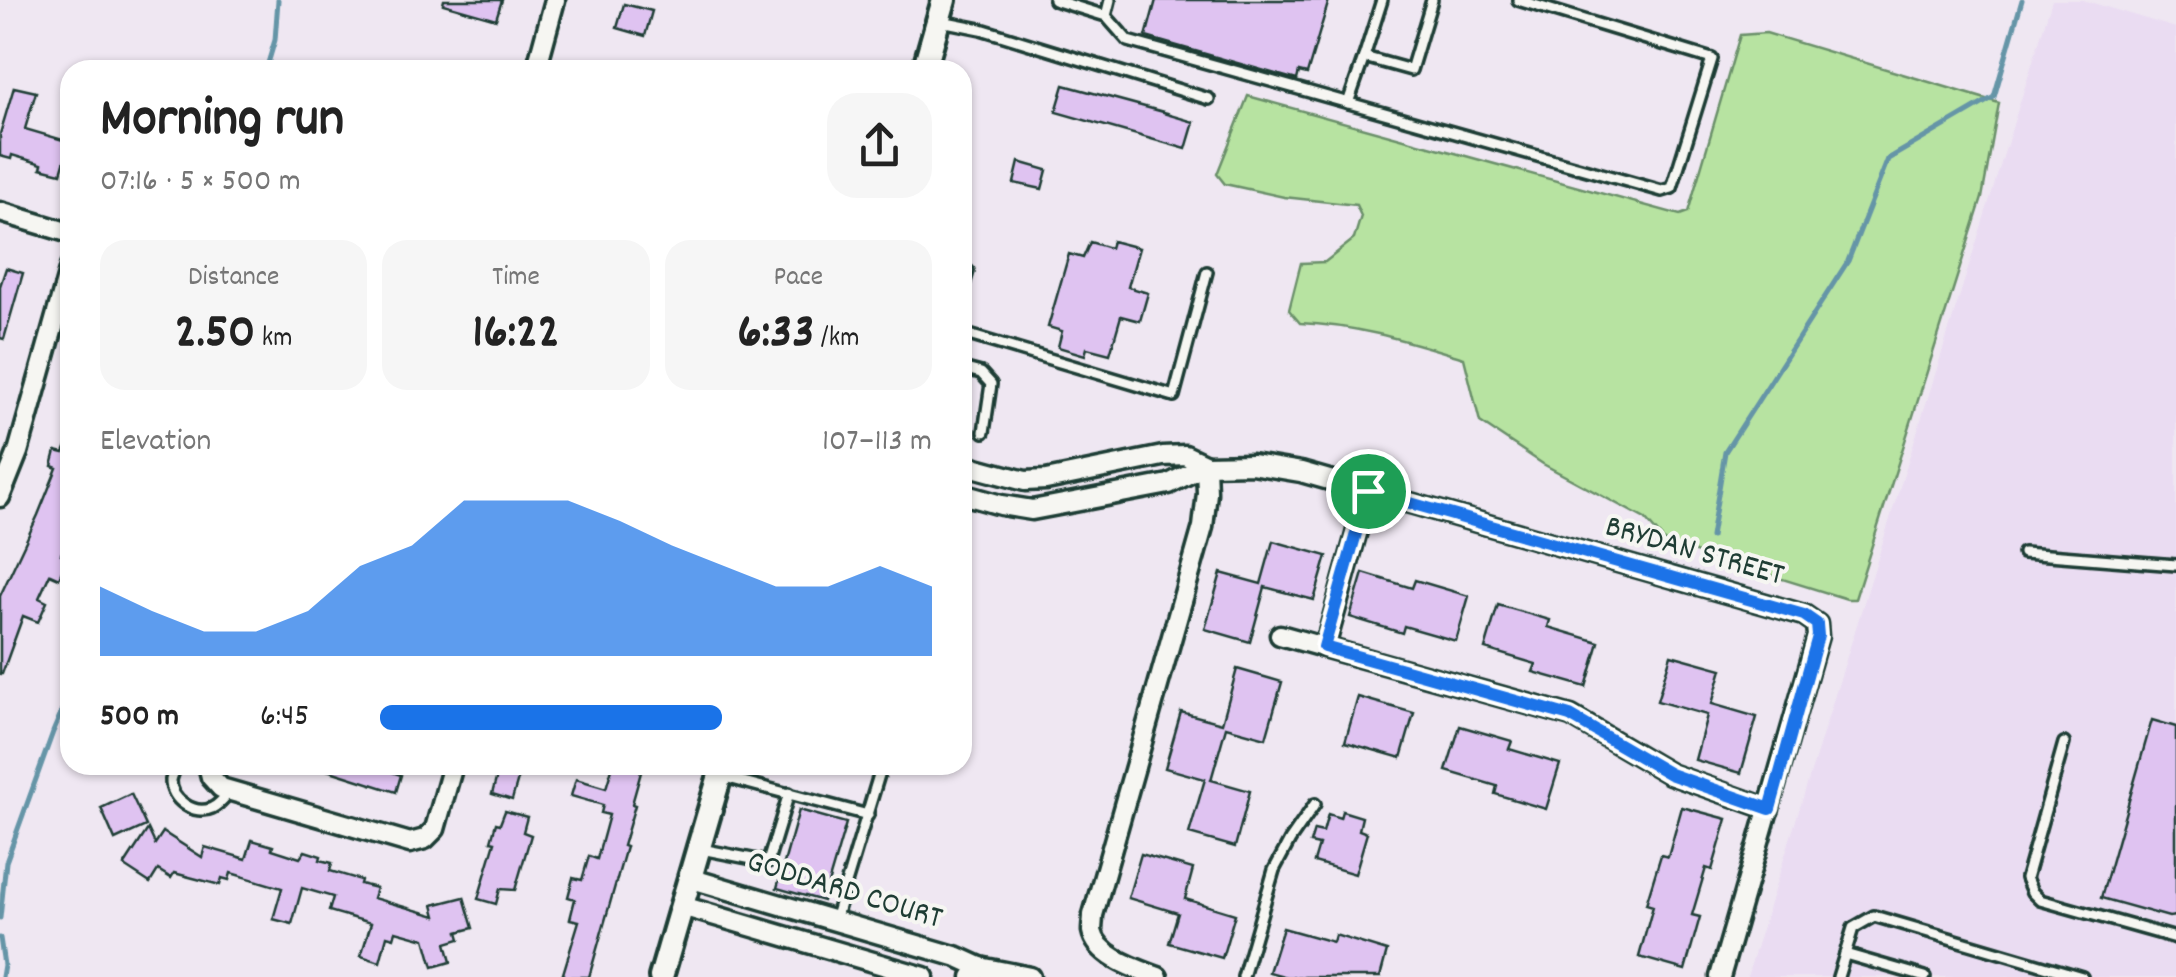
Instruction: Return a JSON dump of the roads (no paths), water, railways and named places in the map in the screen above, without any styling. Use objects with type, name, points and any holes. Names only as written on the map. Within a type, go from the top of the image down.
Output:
[{"type":"main road","points":[[927,60],[942,10]]},
{"type":"main road","points":[[661,977],[720,775]]},
{"type":"street","points":[[539,60],[556,0]]},
{"type":"street","points":[[0,212],[60,230]]},
{"type":"street","points":[[0,497],[5,471],[18,452],[60,303]]},
{"type":"street","name":"BRYDAN STREET","points":[[972,467],[1024,481],[1163,456],[1185,455],[1206,465]]},
{"type":"street","name":"BRYDAN STREET","points":[[972,497],[1032,510],[1169,484],[1206,465],[1252,464],[1302,472],[1812,620],[1817,624],[1818,636],[1720,977]]},
{"type":"street","points":[[1158,977],[1103,949],[1092,930],[1093,915],[1203,527],[1208,492],[1206,465]]},
{"type":"street","points":[[1324,647],[1368,491]]},
{"type":"street","points":[[1280,634],[1570,716],[1670,774],[1770,809]]},
{"type":"street","points":[[212,775],[221,788],[410,843],[425,840],[436,829],[450,775]]},
{"type":"street","name":"GODDARD COURT","points":[[689,878],[958,957],[975,973],[1030,977]]},
{"type":"street","name":"GODDARD COURT","points":[[682,906],[924,977]]},
{"type":"lane","points":[[1054,0],[1106,16],[1128,41],[1662,190],[1672,188],[1712,59],[1518,0]]},
{"type":"lane","points":[[1106,16],[1110,0]]},
{"type":"lane","points":[[1348,103],[1382,0]]},
{"type":"lane","points":[[1364,57],[1412,70],[1432,0]]},
{"type":"lane","points":[[942,10],[981,29],[1209,100]]},
{"type":"lane","points":[[972,335],[1174,396],[1208,272]]},
{"type":"lane","points":[[972,371],[981,373],[991,384],[984,432]]},
{"type":"lane","points":[[2022,553],[2176,566]]},
{"type":"lane","points":[[2064,743],[2026,878],[2032,892],[2040,900],[2176,938]]},
{"type":"lane","points":[[173,775],[172,790],[186,805],[209,810],[230,791]]},
{"type":"lane","points":[[736,775],[868,815]]},
{"type":"lane","points":[[834,922],[879,775]]},
{"type":"lane","points":[[698,848],[768,862],[789,792]]},
{"type":"lane","points":[[1244,977],[1274,870],[1315,804]]},
{"type":"lane","points":[[1838,977],[1853,928],[1874,916],[2082,977]]},
{"type":"lane","points":[[1846,954],[1926,977]]},
{"type":"waterway","points":[[269,60],[278,0]]},
{"type":"waterway","points":[[1711,537],[1725,452],[1848,261],[1888,159],[1994,97],[2022,0]]},
{"type":"waterway","points":[[0,918],[6,862],[60,716]]},
{"type":"waterway","points":[[0,938],[2,977]]}]
